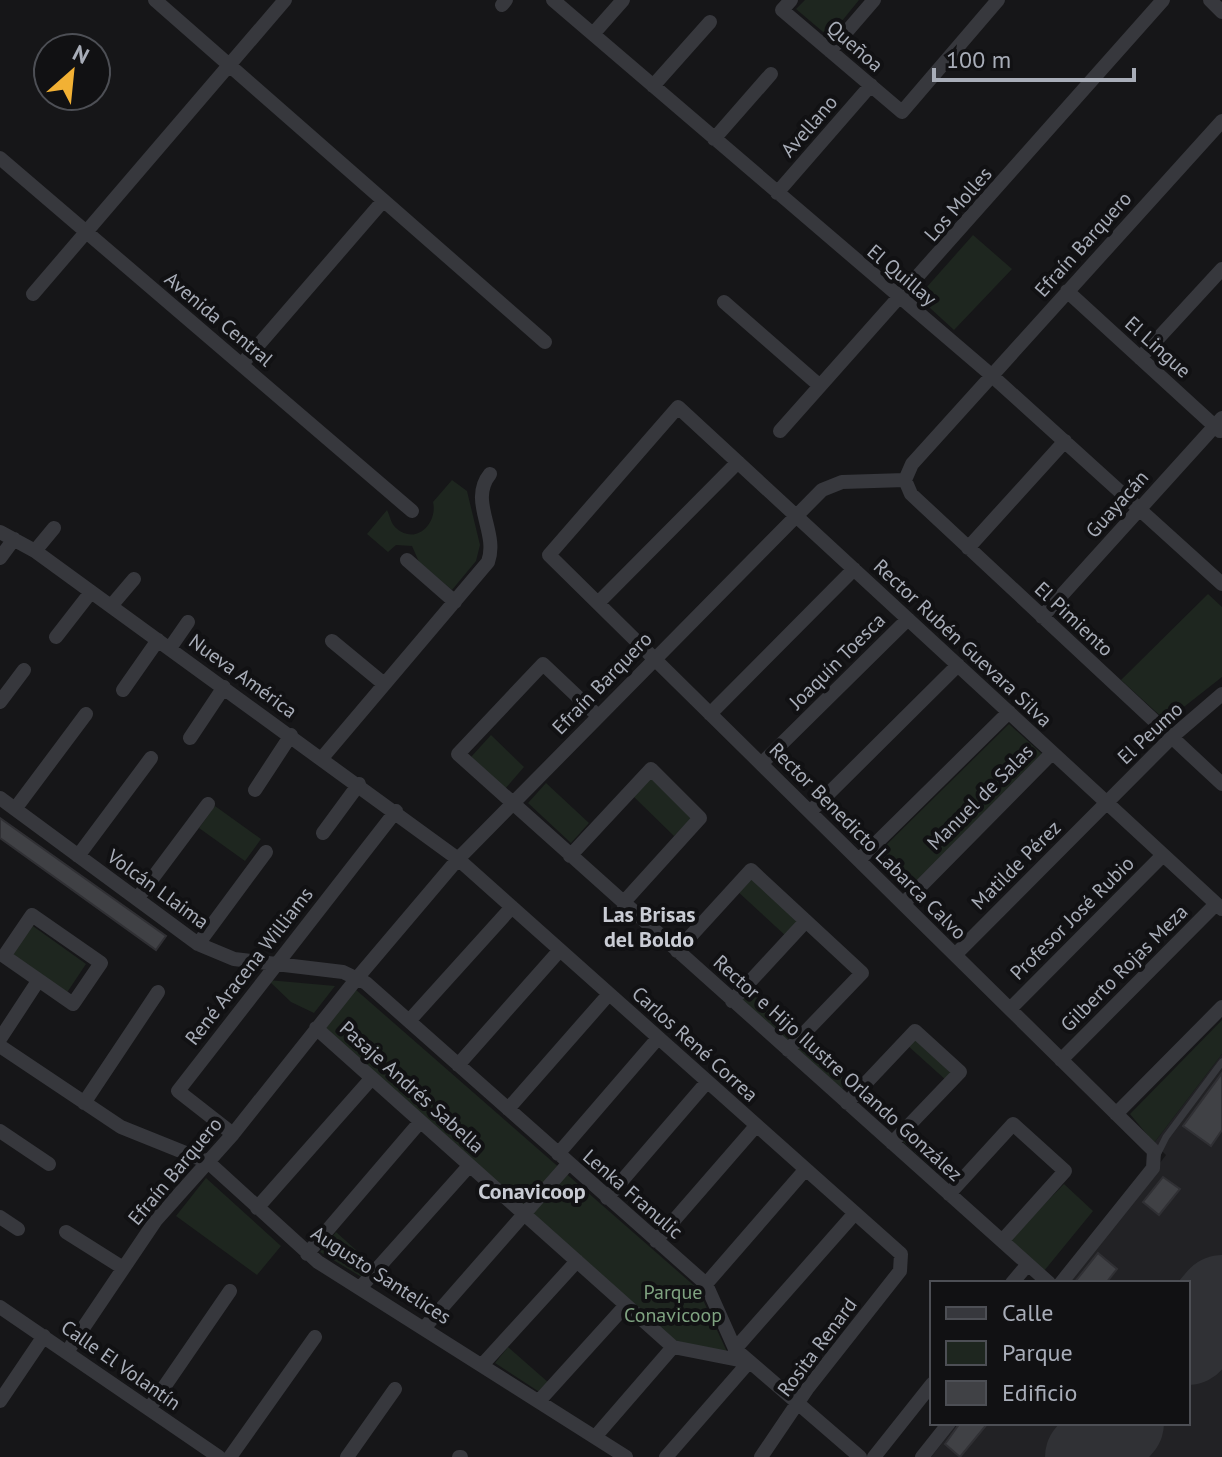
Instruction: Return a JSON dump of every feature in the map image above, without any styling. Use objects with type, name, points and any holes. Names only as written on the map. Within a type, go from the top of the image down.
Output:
[{"type":"street","points":[[155,0],[545,342]]},
{"type":"street","points":[[33,294],[285,0]]},
{"type":"street","name":"El Quillay","points":[[553,0],[990,374],[1222,584]]},
{"type":"street","points":[[593,34],[623,0]]},
{"type":"street","points":[[830,51],[874,0]]},
{"type":"street","name":"Queñoa","points":[[786,5],[830,51],[902,112],[998,0]]},
{"type":"street","name":"Los Molles","points":[[780,431],[900,300],[1163,0]]},
{"type":"street","points":[[1210,0],[1222,12]]},
{"type":"street","points":[[653,86],[710,22]]},
{"type":"street","points":[[714,139],[771,74]]},
{"type":"street","name":"Avellano","points":[[777,193],[871,85]]},
{"type":"street","name":"Efraín Barquero","points":[[67,1352],[156,1220],[233,1134],[316,1028],[458,859],[822,490],[835,483],[905,480],[912,464],[990,374],[1219,129]]},
{"type":"street","name":"Avenida Central","points":[[0,158],[412,511]]},
{"type":"street","points":[[242,364],[383,201]]},
{"type":"street","points":[[1140,358],[1222,269]]},
{"type":"street","name":"El Lingue","points":[[1067,291],[1220,426]]},
{"type":"street","points":[[724,302],[820,386]]},
{"type":"street","name":"Rector Rubén Guevara Silva","points":[[549,555],[678,407],[1219,907]]},
{"type":"street","name":"Guayacán","points":[[1042,617],[1139,509],[1220,426]]},
{"type":"street","points":[[968,548],[1065,441]]},
{"type":"street","points":[[598,603],[738,462]]},
{"type":"street","points":[[322,758],[455,602],[490,556],[491,542],[481,494],[490,474]]},
{"type":"street","name":"El Pimiento","points":[[905,480],[911,494],[1222,784]]},
{"type":"street","points":[[35,551],[54,528]]},
{"type":"street","name":"Nueva América","points":[[0,532],[35,551],[458,859]]},
{"type":"street","points":[[0,558],[14,539]]},
{"type":"street","name":"Rector Benedicto Labarca Calvo","points":[[549,555],[1152,1148],[1156,1157]]},
{"type":"street","points":[[407,560],[455,602]]},
{"type":"street","points":[[710,714],[854,569]]},
{"type":"street","points":[[111,606],[134,579]]},
{"type":"street","points":[[56,637],[91,592]]},
{"type":"street","name":"Joaquín Toesca","points":[[761,764],[908,619]]},
{"type":"street","points":[[123,690],[188,622]]},
{"type":"street","points":[[332,641],[384,684]]},
{"type":"street","name":"Rector e Hijo Ilustre Orlando González","points":[[598,716],[543,664],[458,754],[511,805],[1047,1281]]},
{"type":"street","points":[[810,812],[958,665]]},
{"type":"street","points":[[0,702],[24,670]]},
{"type":"street","points":[[190,738],[224,687]]},
{"type":"street","name":"El Peumo","points":[[1106,803],[1172,737],[1222,694]]},
{"type":"street","points":[[859,860],[1009,712]]},
{"type":"street","points":[[15,809],[86,714]]},
{"type":"street","points":[[255,790],[291,735]]},
{"type":"street","name":"Manuel de Salas","points":[[903,904],[1052,753]]},
{"type":"street","points":[[78,856],[151,758]]},
{"type":"street","points":[[570,856],[651,769],[700,818],[623,903]]},
{"type":"street","points":[[323,833],[359,784]]},
{"type":"street","name":"Volcán Llaima","points":[[0,798],[198,944],[234,959],[358,977]]},
{"type":"street","name":"Matilde Pérez","points":[[955,955],[1106,803]]},
{"type":"street","points":[[137,899],[208,804]]},
{"type":"street","name":"René Aracena Williams","points":[[233,1134],[178,1091],[396,811]]},
{"type":"street","points":[[198,944],[266,852]]},
{"type":"street","name":"Profesor José Rubio","points":[[1010,1009],[1163,855]]},
{"type":"street","name":"Carlos René Correa","points":[[458,859],[899,1252],[903,1261]]},
{"type":"street","points":[[677,951],[751,870],[862,973],[788,1050]]},
{"type":"street","points":[[409,1021],[512,907]]},
{"type":"street","name":"Gilberto Rojas Meza","points":[[1061,1060],[1219,907]]},
{"type":"street","points":[[32,915],[101,963],[73,1004],[38,981],[4,956],[32,915]]},
{"type":"street","points":[[732,1001],[806,921]]},
{"type":"street","points":[[458,1065],[560,950]]},
{"type":"street","name":"Lenka Franulic","points":[[358,977],[706,1284],[735,1349],[860,1457]]},
{"type":"street","points":[[0,1039],[38,981]]},
{"type":"street","points":[[84,1103],[158,992]]},
{"type":"street","points":[[508,1109],[609,994]]},
{"type":"street","points":[[1116,1114],[1222,1007]]},
{"type":"street","name":"Pasaje Andrés Sabella","points":[[316,1028],[673,1347]]},
{"type":"street","points":[[847,1103],[915,1031],[960,1072],[892,1143]]},
{"type":"street","points":[[425,1327],[522,1213],[658,1038]]},
{"type":"street","name":"Augusto Santelices","points":[[0,1046],[129,1131],[208,1162],[307,1254],[626,1457]]},
{"type":"street","points":[[257,1208],[371,1079]]},
{"type":"street","points":[[607,1198],[707,1082]]},
{"type":"street","points":[[307,1254],[420,1122]]},
{"type":"street","points":[[949,1194],[1013,1124],[1065,1171],[1002,1241]]},
{"type":"street","points":[[656,1241],[756,1126]]},
{"type":"street","points":[[0,1131],[49,1164]]},
{"type":"street","points":[[1063,1281],[1153,1168],[1156,1157]]},
{"type":"street","points":[[360,1288],[469,1166]]},
{"type":"street","points":[[706,1284],[805,1170]]},
{"type":"street","points":[[735,1349],[855,1213]]},
{"type":"street","points":[[0,1217],[18,1229]]},
{"type":"street","points":[[66,1232],[123,1268]]},
{"type":"street","points":[[483,1364],[577,1261]]},
{"type":"street","name":"Rosita Renard","points":[[761,1457],[900,1271],[903,1261]]},
{"type":"street","points":[[1014,1281],[1028,1264]]},
{"type":"street","points":[[149,1409],[230,1291]]},
{"type":"street","points":[[539,1401],[626,1305]]},
{"type":"street","name":"Calle El Volantín","points":[[0,1307],[209,1454]]},
{"type":"street","points":[[0,1401],[44,1336]]},
{"type":"street","points":[[230,1457],[315,1337]]},
{"type":"street","points":[[595,1437],[673,1347],[749,1362],[666,1457]]},
{"type":"street","points":[[880,1455],[930,1387]]},
{"type":"street","points":[[347,1457],[395,1389]]},
{"type":"street","points":[[922,1457],[947,1425]]},
{"type":"lane","points":[[1156,1157],[1166,1137],[1222,1062]]},
{"type":"shaded area","points":[[1222,1054],[1222,1457],[931,1457],[956,1425],[1190,1425],[1190,1281],[1069,1281],[1166,1155],[1154,1143]]},
{"type":"green space","points":[[805,0],[859,0],[829,37],[796,9]]},
{"type":"green space","points":[[973,235],[1012,269],[954,330],[918,297]]},
{"type":"green space","points":[[452,480],[467,491],[480,545],[476,561],[452,590],[419,562],[412,546],[396,545],[388,552],[367,534],[387,510],[394,526],[404,533],[424,530],[432,517],[433,502]]},
{"type":"green space","points":[[1208,594],[1222,607],[1222,677],[1166,721],[1121,680]]},
{"type":"green space","points":[[1009,724],[1042,754],[907,891],[873,858]]},
{"type":"green space","points":[[491,735],[524,767],[505,789],[471,757]]},
{"type":"green space","points":[[650,777],[693,817],[674,836],[633,796]]},
{"type":"green space","points":[[546,783],[589,823],[571,843],[528,803]]},
{"type":"green space","points":[[215,806],[261,839],[245,861],[199,828]]},
{"type":"green space","points":[[751,873],[803,921],[787,937],[736,890]]},
{"type":"green space","points":[[30,924],[86,964],[66,994],[9,954]]},
{"type":"green space","points":[[268,980],[335,986],[314,1013],[291,1002]]},
{"type":"green space","points":[[752,987],[795,1030],[785,1043],[741,999]]},
{"type":"green space","name":"Parque Conavicoop","points":[[355,989],[698,1289],[729,1356],[674,1340],[324,1027]]},
{"type":"green space","points":[[1222,1020],[1222,1054],[1154,1143],[1130,1114]]},
{"type":"green space","points":[[916,1034],[956,1072],[947,1081],[907,1045]]},
{"type":"green space","points":[[808,1036],[852,1079],[840,1091],[795,1051]]},
{"type":"green space","points":[[911,1129],[960,1177],[952,1185],[901,1140]]},
{"type":"green space","points":[[206,1178],[281,1246],[257,1275],[176,1216]]},
{"type":"green space","points":[[1064,1184],[1093,1211],[1044,1271],[1010,1239]]},
{"type":"green space","points":[[336,1232],[375,1267],[365,1279],[320,1252]]},
{"type":"green space","points":[[508,1347],[549,1383],[541,1393],[495,1363]]},
{"type":"building","points":[[0,818],[166,936],[156,950],[0,838]]},
{"type":"building","points":[[1222,1073],[1222,1130],[1211,1146],[1183,1126]]},
{"type":"building","points":[[1163,1177],[1180,1189],[1159,1215],[1143,1202]]},
{"type":"building","points":[[1098,1253],[1117,1269],[1108,1281],[1076,1281]]},
{"type":"building","points":[[959,1425],[986,1425],[960,1457],[945,1444]]},
{"type":"runway","points":[[1190,1338],[1222,1300]]},
{"type":"runway","points":[[1090,1457],[1117,1425]]},
{"type":"district","name":"Las Brisas del Boldo","points":[[649,926]]},
{"type":"district","name":"Conavicoop","points":[[532,1191]]}]
